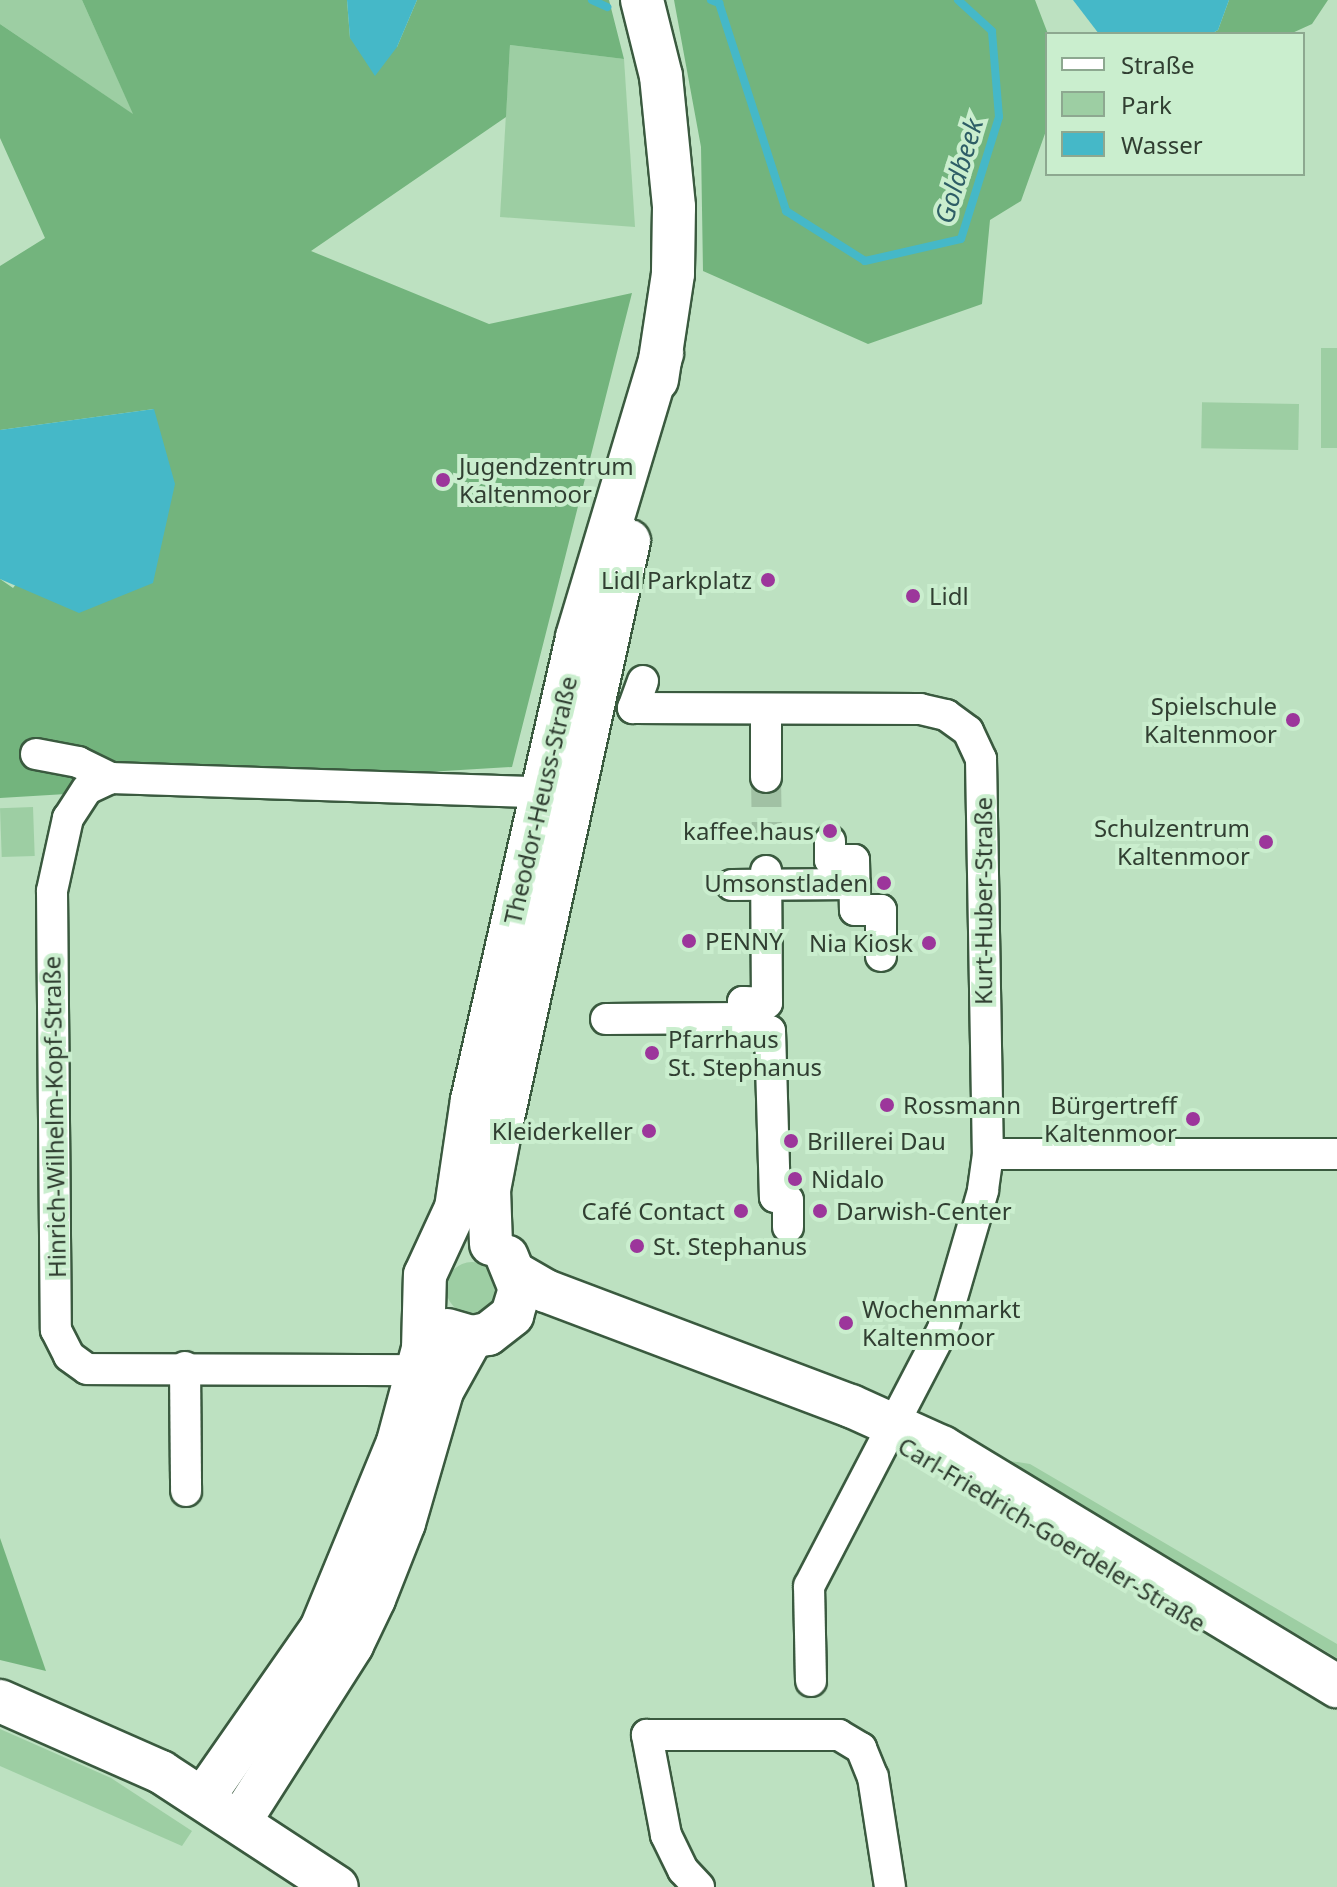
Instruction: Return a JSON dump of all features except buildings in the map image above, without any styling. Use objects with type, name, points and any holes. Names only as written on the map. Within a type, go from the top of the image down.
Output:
[{"type":"main road","name":"Theodor-Heuss-Straße","points":[[491,1244],[492,1176],[596,565],[662,353],[673,274],[674,207],[661,76],[642,0]]},
{"type":"main road","name":"Theodor-Heuss-Straße","points":[[203,1798],[321,1629],[373,1513],[418,1370],[425,1275],[439,1253],[456,1208],[472,1100],[558,793]]},
{"type":"main road","points":[[240,1821],[352,1645],[374,1599],[404,1523],[442,1391],[487,1331],[518,1303],[518,1275],[491,1244],[455,1243],[439,1253]]},
{"type":"main road","name":"Carl-Friedrich-Goerdeler-Straße","points":[[518,1275],[649,1333],[765,1374],[890,1431],[1337,1698]]},
{"type":"main road","points":[[425,1301],[442,1327],[487,1331]]},
{"type":"main road","name":"Carl-Friedrich-Goerdeler-Straße","points":[[487,1331],[540,1320],[649,1333]]},
{"type":"main road","name":"Carl-Friedrich-Goerdeler-Straße","points":[[890,1431],[942,1447],[1337,1686]]},
{"type":"main road","points":[[0,1701],[111,1746],[240,1821],[337,1887]]},
{"type":"street","name":"Kurt-Huber-Straße","points":[[643,681],[633,708],[920,709],[946,715],[968,731],[981,759],[988,1154],[974,1236],[958,1290],[890,1431],[809,1586],[811,1681]]},
{"type":"street","points":[[766,709],[766,777]]},
{"type":"street","points":[[36,754],[78,762],[111,778],[558,793]]},
{"type":"street","name":"Hinrich-Wilhelm-Kopf-Straße","points":[[111,778],[87,789],[68,818],[52,891],[56,1330],[69,1356],[87,1369],[418,1370]]},
{"type":"street","points":[[830,841],[830,860],[854,860],[855,910],[881,910],[881,956]]},
{"type":"street","points":[[732,885],[766,878],[855,884]]},
{"type":"street","points":[[743,1018],[743,1002],[767,1003],[766,878]]},
{"type":"street","points":[[606,1019],[743,1018],[770,1031],[775,1197],[788,1200],[788,1227]]},
{"type":"street","points":[[988,1154],[1337,1154]]},
{"type":"street","points":[[185,1367],[186,1491]]},
{"type":"street","points":[[699,1887],[683,1870],[666,1835],[647,1735],[839,1735],[850,1741],[861,1748],[873,1777],[890,1887]]},
{"type":"green space","points":[[0,0],[82,0],[134,115],[0,24]]},
{"type":"green space","points":[[82,0],[347,0],[350,38],[397,47],[417,0],[609,0],[624,59],[510,45],[506,117],[311,251],[489,324],[632,293],[512,767],[0,798],[0,579],[13,588],[154,409],[0,430],[0,266],[45,238],[0,138],[0,24],[133,114]]},
{"type":"green space","points":[[674,0],[1035,0],[1047,32],[1045,134],[1021,201],[990,220],[982,304],[868,344],[703,271],[701,147]]},
{"type":"green space","points":[[1229,0],[1328,0],[1312,24],[1294,32],[1214,32]]},
{"type":"green space","points":[[510,45],[624,59],[635,227],[500,217]]},
{"type":"green space","points":[[1321,348],[1337,348],[1337,448],[1321,448]]},
{"type":"green space","points":[[1202,402],[1299,404],[1298,450],[1201,448]]},
{"type":"green space","points":[[33,807],[35,856],[2,857],[0,808]]},
{"type":"green space","points":[[472,1262],[490,1270],[498,1288],[490,1306],[472,1314],[454,1306],[446,1288],[454,1270]]},
{"type":"green space","points":[[991,1458],[1030,1464],[1337,1644],[1337,1658],[1020,1469],[984,1463]]},
{"type":"green space","points":[[0,1538],[46,1671],[0,1660]]},
{"type":"green space","points":[[0,1729],[111,1778],[192,1831],[182,1846],[0,1766]]},
{"type":"water","points":[[347,0],[417,0],[397,47],[375,76],[350,38]]},
{"type":"water","points":[[1073,0],[1229,0],[1214,32],[1097,32]]},
{"type":"water","points":[[154,409],[175,484],[153,583],[79,613],[0,579],[0,430]]},
{"type":"waterway","name":"Goldbeek","points":[[592,0],[607,7]]},
{"type":"waterway","name":"Goldbeek","points":[[711,0],[719,3],[786,211],[865,261],[961,239],[999,117],[992,31],[958,0]]},
{"type":"tunnel","points":[[766,777],[767,842]]},
{"type":"place","name":"Jugendzentrum Kaltenmoor","points":[[443,480]]},
{"type":"place","name":"Lidl Parkplatz","points":[[768,580]]},
{"type":"place","name":"Lidl","points":[[913,596]]},
{"type":"place","name":"Spielschule Kaltenmoor","points":[[1293,720]]},
{"type":"place","name":"kaffee.haus","points":[[830,831]]},
{"type":"place","name":"Schulzentrum Kaltenmoor","points":[[1266,842]]},
{"type":"place","name":"Umsonstladen","points":[[884,883]]},
{"type":"place","name":"PENNY","points":[[689,941]]},
{"type":"place","name":"Nia Kiosk","points":[[929,943]]},
{"type":"place","name":"Pfarrhaus St. Stephanus","points":[[652,1053]]},
{"type":"place","name":"Rossmann","points":[[887,1105]]},
{"type":"place","name":"Bürgertreff Kaltenmoor","points":[[1193,1119]]},
{"type":"place","name":"Kleiderkeller","points":[[649,1131]]},
{"type":"place","name":"Brillerei Dau","points":[[791,1141]]},
{"type":"place","name":"Nidalo","points":[[795,1179]]},
{"type":"place","name":"Café Contact","points":[[741,1211]]},
{"type":"place","name":"Darwish-Center","points":[[820,1211]]},
{"type":"place","name":"St. Stephanus","points":[[637,1246]]},
{"type":"place","name":"Wochenmarkt Kaltenmoor","points":[[846,1323]]}]
